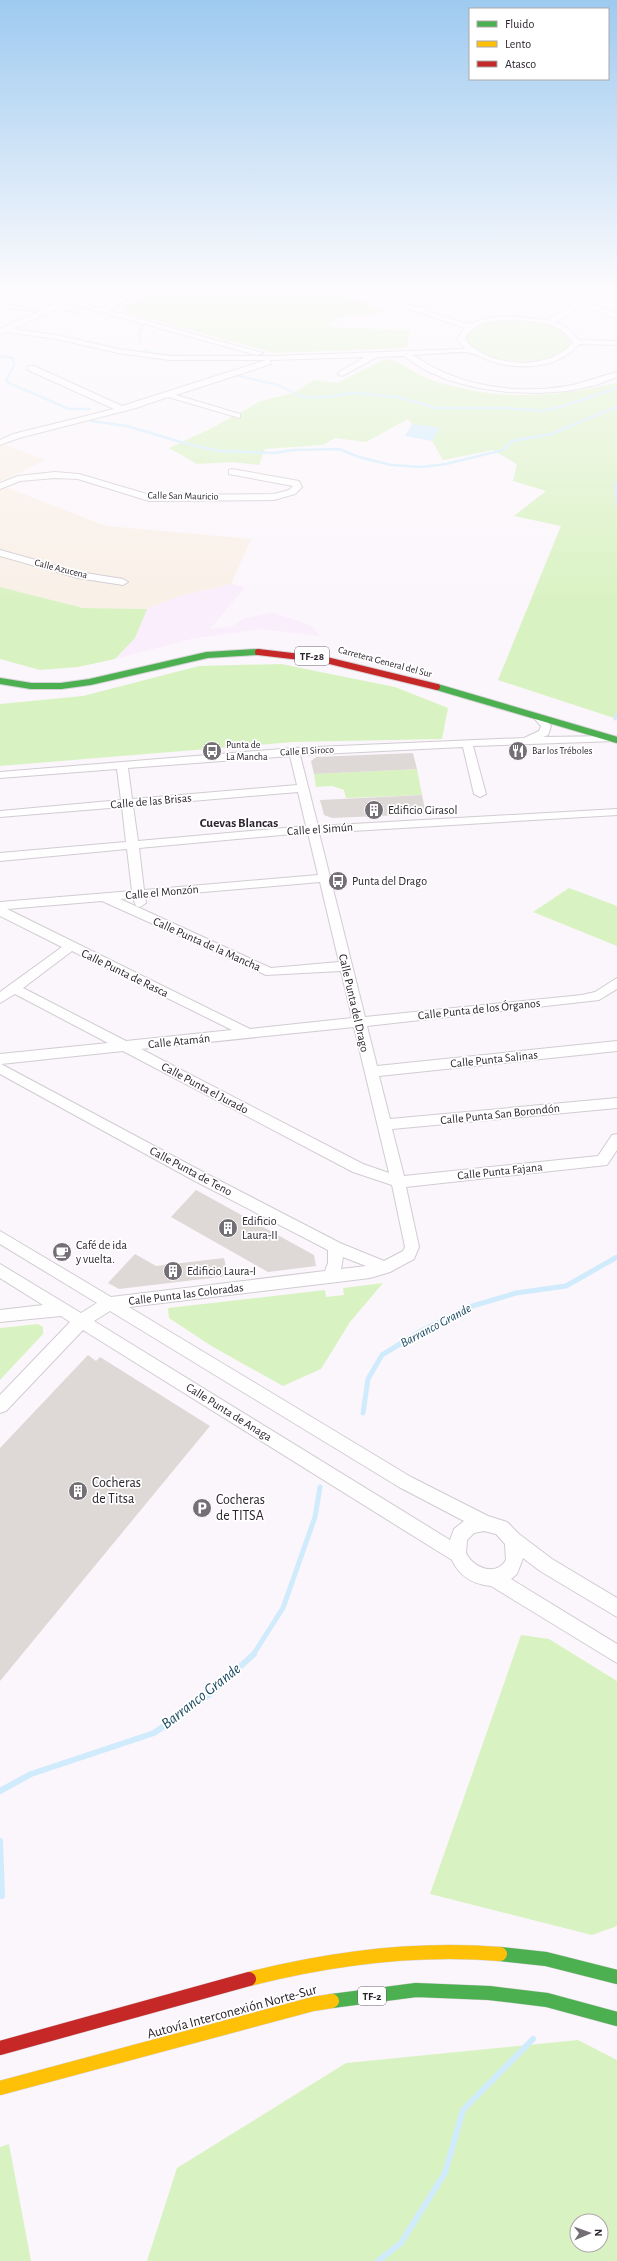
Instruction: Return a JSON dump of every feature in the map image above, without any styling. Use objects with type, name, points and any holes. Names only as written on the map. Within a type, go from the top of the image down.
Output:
[{"type":"main road","name":"Carretera General del Sur","points":[[0,681],[37,688],[92,684],[170,662],[207,654],[276,652],[333,659],[616,740]]},
{"type":"main road","name":"Autovía Interconexión Norte-Sur","points":[[0,2048],[285,1970],[353,1958],[420,1951],[474,1951],[546,1959],[617,1977]]},
{"type":"main road","name":"Autovía Interconexión Norte-Sur","points":[[0,2088],[313,2004],[416,1990],[489,1993],[547,2000],[617,2019]]},
{"type":"street","points":[[85,393],[121,409]]},
{"type":"street","points":[[0,443],[16,436],[121,409],[176,393]]},
{"type":"street","points":[[169,395],[237,416]]},
{"type":"street","name":"Calle San Mauricio","points":[[0,486],[18,479],[55,475],[79,477],[149,498],[274,497],[292,492],[298,487],[296,482],[232,472]]},
{"type":"street","name":"Calle Azucena","points":[[0,553],[78,575],[123,582]]},
{"type":"street","points":[[523,741],[544,733],[546,726],[538,717]]},
{"type":"street","name":"Calle El Siroco","points":[[0,775],[294,751],[523,741],[616,740]]},
{"type":"street","points":[[467,743],[480,794]]},
{"type":"street","name":"Calle Punta del Drago","points":[[294,751],[370,1072],[398,1182],[412,1247],[410,1255]]},
{"type":"street","name":"Calle Punta de la Mancha","points":[[122,765],[141,914]]},
{"type":"street","name":"Calle de las Brisas","points":[[0,814],[303,788]]},
{"type":"street","name":"Calle el Simún","points":[[0,857],[313,829],[617,812]]},
{"type":"street","name":"Calle el Monzón","points":[[0,906],[324,878]]},
{"type":"street","name":"Calle Punta de la Mancha","points":[[105,898],[270,972],[345,966]]},
{"type":"street","name":"Calle Punta de Rasca","points":[[0,911],[250,1034]]},
{"type":"street","points":[[0,999],[71,946]]},
{"type":"street","name":"Calle Punta de los Órganos","points":[[358,1021],[582,999],[599,996],[617,982]]},
{"type":"street","name":"Calle Punta el Jurado","points":[[15,989],[358,1168],[398,1182]]},
{"type":"street","name":"Calle Atamán","points":[[0,1059],[250,1034],[358,1021]]},
{"type":"street","name":"Calle Punta Salinas","points":[[370,1072],[617,1046]]},
{"type":"street","name":"Calle Punta de Teno","points":[[0,1068],[198,1176],[335,1247],[385,1268]]},
{"type":"street","name":"Calle Punta San Borondón","points":[[383,1125],[617,1103]]},
{"type":"street","name":"Calle Punta Fajana","points":[[398,1182],[602,1161],[617,1139]]},
{"type":"street","points":[[0,1238],[111,1303],[152,1330],[283,1407],[405,1482],[484,1523],[501,1528],[513,1540],[546,1565],[617,1608]]},
{"type":"street","points":[[331,1276],[336,1262],[335,1247]]},
{"type":"street","name":"Calle Punta las Coloradas","points":[[0,1406],[82,1320],[111,1303],[370,1272],[385,1268],[410,1255]]},
{"type":"street","name":"Calle Punta de Anaga","points":[[0,1270],[457,1554]]},
{"type":"street","points":[[0,1316],[64,1309]]},
{"type":"street","points":[[484,1523],[469,1528],[459,1539],[457,1554],[465,1569],[481,1578],[494,1578],[510,1570],[516,1555],[513,1540]]},
{"type":"street","points":[[494,1578],[617,1654]]},
{"type":"shaded area","points":[[2,444],[46,460],[0,482],[0,445]]},
{"type":"shaded area","points":[[0,485],[106,526],[251,539],[231,584],[177,597],[147,609],[83,608],[0,587]]},
{"type":"shaded area","points":[[231,584],[245,587],[210,629],[233,626],[244,618],[273,613],[310,625],[321,636],[261,629],[195,638],[115,659],[135,638],[147,609],[177,597]]},
{"type":"green space","points":[[294,393],[488,393],[533,395],[564,393],[617,393],[617,719],[498,680],[561,526],[514,516],[546,491],[513,481],[517,464],[493,450],[443,460],[432,441],[439,428],[412,424],[408,419],[366,442],[335,438],[323,445],[265,449],[259,465],[232,462],[197,464],[169,448],[212,428],[261,401]]},
{"type":"green space","points":[[0,587],[83,608],[147,609],[135,638],[115,659],[78,667],[40,670],[0,659]]},
{"type":"green space","points":[[281,664],[395,687],[448,708],[442,739],[293,742],[0,766],[0,704],[83,696],[199,666]]},
{"type":"green space","points":[[417,769],[422,795],[346,798],[344,790],[332,786],[316,787],[314,774]]},
{"type":"green space","points":[[569,888],[617,906],[617,946],[533,912]]},
{"type":"green space","points":[[383,1283],[350,1322],[321,1369],[283,1386],[213,1347],[169,1318],[168,1308],[325,1290],[326,1297],[344,1295],[343,1288]]},
{"type":"green space","points":[[38,1324],[43,1327],[43,1334],[0,1380],[0,1328]]},
{"type":"green space","points":[[521,1635],[549,1639],[617,1681],[617,1926],[592,1935],[430,1894]]},
{"type":"green space","points":[[578,2040],[617,2060],[617,2261],[147,2261],[177,2168],[346,2063]]},
{"type":"green space","points":[[9,2144],[31,2261],[0,2261],[0,2147]]},
{"type":"water","points":[[412,424],[440,428],[432,441],[405,436]]},
{"type":"building","name":"Edificio Girasol","points":[[413,753],[417,769],[314,774],[311,761],[316,757]]},
{"type":"building","name":"Edificio Girasol","points":[[422,795],[426,814],[332,818],[324,815],[320,800]]},
{"type":"building","name":"Edificio Laura-II","points":[[196,1190],[314,1255],[316,1266],[268,1272],[171,1217]]},
{"type":"building","name":"Edificio Laura-I","points":[[135,1254],[156,1266],[224,1258],[228,1276],[119,1289],[108,1283]]},
{"type":"building","name":"Cocheras de Titsa","points":[[88,1355],[96,1361],[100,1357],[210,1426],[0,1681],[0,1448]]},
{"type":"waterway","points":[[31,393],[69,409],[90,409]]},
{"type":"waterway","points":[[293,393],[302,397],[325,397],[352,393],[398,397],[435,408],[505,408],[542,411],[564,406],[604,393]]},
{"type":"waterway","points":[[91,417],[91,421],[127,426],[191,445],[220,451],[274,453],[294,450],[339,449],[359,457],[391,465],[422,467],[446,464],[503,450],[512,441],[551,434],[617,407]]},
{"type":"waterway","points":[[617,482],[615,485],[617,504]]},
{"type":"waterway","points":[[615,719],[617,714]]},
{"type":"waterway","name":"Barranco Grande","points":[[363,1413],[368,1379],[382,1355],[421,1331],[469,1307],[516,1293],[566,1286],[617,1257]]},
{"type":"waterway","name":"Barranco Grande","points":[[253,1655],[283,1608],[315,1517],[320,1487]]},
{"type":"waterway","name":"Barranco Grande","points":[[0,1791],[31,1774],[154,1733],[210,1694],[253,1655]]},
{"type":"waterway","name":"Barranco Grande","points":[[0,1841],[2,1896]]},
{"type":"waterway","points":[[378,2261],[401,2243],[445,2173],[463,2110],[533,2039]]},
{"type":"traffic: fast","points":[[0,681],[31,686],[61,686],[90,682],[207,655],[258,652]]},
{"type":"traffic: fast","points":[[437,687],[617,740]]},
{"type":"traffic: fast","points":[[500,1954],[546,1959],[617,1977]]},
{"type":"traffic: fast","points":[[332,2001],[416,1990],[489,1993],[547,2000],[617,2019]]},
{"type":"traffic: slow","points":[[249,1979],[280,1971],[342,1959],[374,1955],[437,1951],[500,1954]]},
{"type":"traffic: slow","points":[[0,2088],[313,2004],[332,2001]]},
{"type":"traffic: jam","points":[[258,652],[303,656],[326,660],[437,687]]},
{"type":"traffic: jam","points":[[0,2048],[249,1979]]},
{"type":"place","name":"Punta de La Mancha","points":[[212,751]]},
{"type":"place","name":"Bar los Tréboles","points":[[518,751]]},
{"type":"place","name":"Edificio Girasol","points":[[374,810]]},
{"type":"place","name":"Punta del Drago","points":[[338,881]]},
{"type":"place","name":"Edificio Laura-II","points":[[228,1228]]},
{"type":"place","name":"Café de ida y vuelta.","points":[[62,1252]]},
{"type":"place","name":"Edificio Laura-I","points":[[173,1271]]},
{"type":"place","name":"Cocheras de Titsa","points":[[78,1491]]},
{"type":"place","name":"Cocheras de TITSA","points":[[202,1508]]},
{"type":"district","name":"Cuevas Blancas","points":[[239,823]]}]
